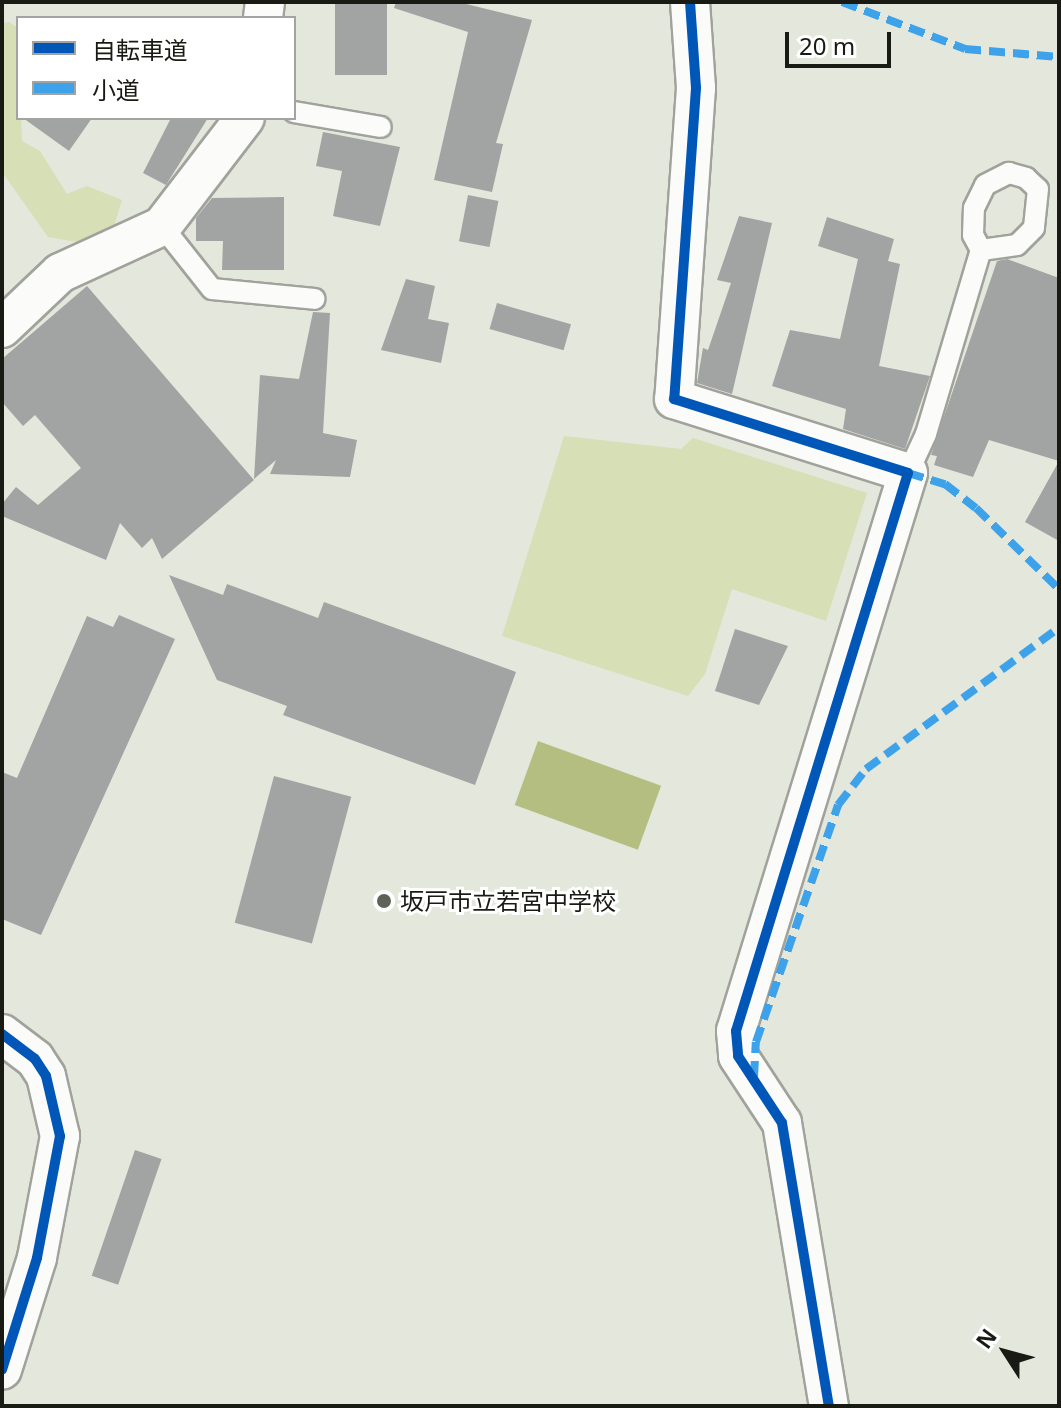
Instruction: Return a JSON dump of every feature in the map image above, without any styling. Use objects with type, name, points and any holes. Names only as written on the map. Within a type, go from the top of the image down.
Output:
[{"type":"street","points":[[690,2],[696,88],[674,399],[908,473],[736,1031],[738,1056],[782,1123],[829,1406]]},
{"type":"street","points":[[2,328],[60,273],[162,226],[243,120]]},
{"type":"street","points":[[2,1034],[35,1059],[46,1076],[60,1136],[37,1258],[2,1370]]},
{"type":"lane","points":[[296,112],[381,127]]},
{"type":"lane","points":[[162,226],[212,289],[315,299]]},
{"type":"lane","points":[[908,473],[926,434],[981,250]]},
{"type":"shaded area","points":[[9,22],[16,27],[16,120],[21,120],[22,141],[40,151],[67,194],[87,186],[122,200],[112,233],[83,243],[48,237],[2,172],[2,24]]},
{"type":"shaded area","points":[[564,436],[681,449],[693,438],[867,493],[826,621],[732,589],[705,674],[688,696],[502,636]]},
{"type":"shaded area","points":[[538,741],[661,786],[638,850],[515,805]]},
{"type":"building","points":[[335,2],[387,2],[387,75],[335,75]]},
{"type":"building","points":[[396,2],[458,2],[532,20],[496,143],[503,144],[492,192],[434,180],[468,32],[394,8]]},
{"type":"building","points":[[26,120],[91,120],[69,151]]},
{"type":"building","points":[[170,120],[207,120],[166,185],[143,173]]},
{"type":"building","points":[[323,132],[400,147],[380,226],[333,216],[342,171],[316,166]]},
{"type":"building","points":[[468,195],[498,201],[489,247],[459,241]]},
{"type":"building","points":[[284,197],[284,270],[222,270],[223,241],[196,241],[196,218],[212,198]]},
{"type":"building","points":[[739,216],[772,223],[732,394],[697,383],[703,348],[708,350],[731,283],[717,280]]},
{"type":"building","points":[[827,217],[894,239],[888,261],[900,264],[879,366],[930,376],[905,449],[843,429],[846,409],[772,386],[790,330],[840,339],[858,259],[818,246]]},
{"type":"building","points":[[1007,259],[1059,278],[1059,461],[989,440],[973,477],[934,465],[937,456],[931,455],[997,261]]},
{"type":"building","points":[[406,279],[435,286],[428,319],[449,323],[441,363],[381,350]]},
{"type":"building","points":[[87,286],[254,480],[162,559],[152,538],[142,548],[120,523],[106,560],[2,516],[2,504],[16,487],[38,505],[81,468],[35,415],[23,426],[2,402],[2,359]]},
{"type":"building","points":[[497,303],[571,324],[564,350],[490,329]]},
{"type":"building","points":[[313,312],[330,313],[323,433],[357,440],[350,477],[270,474],[276,460],[254,479],[260,375],[299,379]]},
{"type":"building","points":[[1059,461],[1059,541],[1025,522]]},
{"type":"building","points":[[169,575],[223,595],[227,584],[318,618],[324,602],[516,672],[475,785],[283,715],[287,706],[217,680]]},
{"type":"building","points":[[119,615],[175,639],[41,935],[2,919],[2,772],[17,778],[87,616],[113,627]]},
{"type":"building","points":[[735,629],[788,646],[759,705],[715,691]]},
{"type":"building","points":[[274,776],[351,797],[312,944],[235,923]]},
{"type":"building","points":[[135,1150],[161,1159],[118,1285],[92,1276]]},
{"type":"marked path","points":[[842,2],[965,49],[1059,57]]},
{"type":"marked path","points":[[908,473],[945,484],[976,508],[1059,589]]},
{"type":"marked path","points":[[754,1077],[756,1042],[838,805],[866,769],[1059,628]]},
{"type":"cycle path","points":[[690,2],[696,88],[674,399],[908,473],[736,1031],[738,1056],[782,1123],[829,1406]]},
{"type":"cycle path","points":[[2,1034],[35,1059],[46,1076],[60,1136],[37,1258],[2,1370]]},
{"type":"place","name":"坂戸市立若宮中学校","points":[[384,901]]}]
